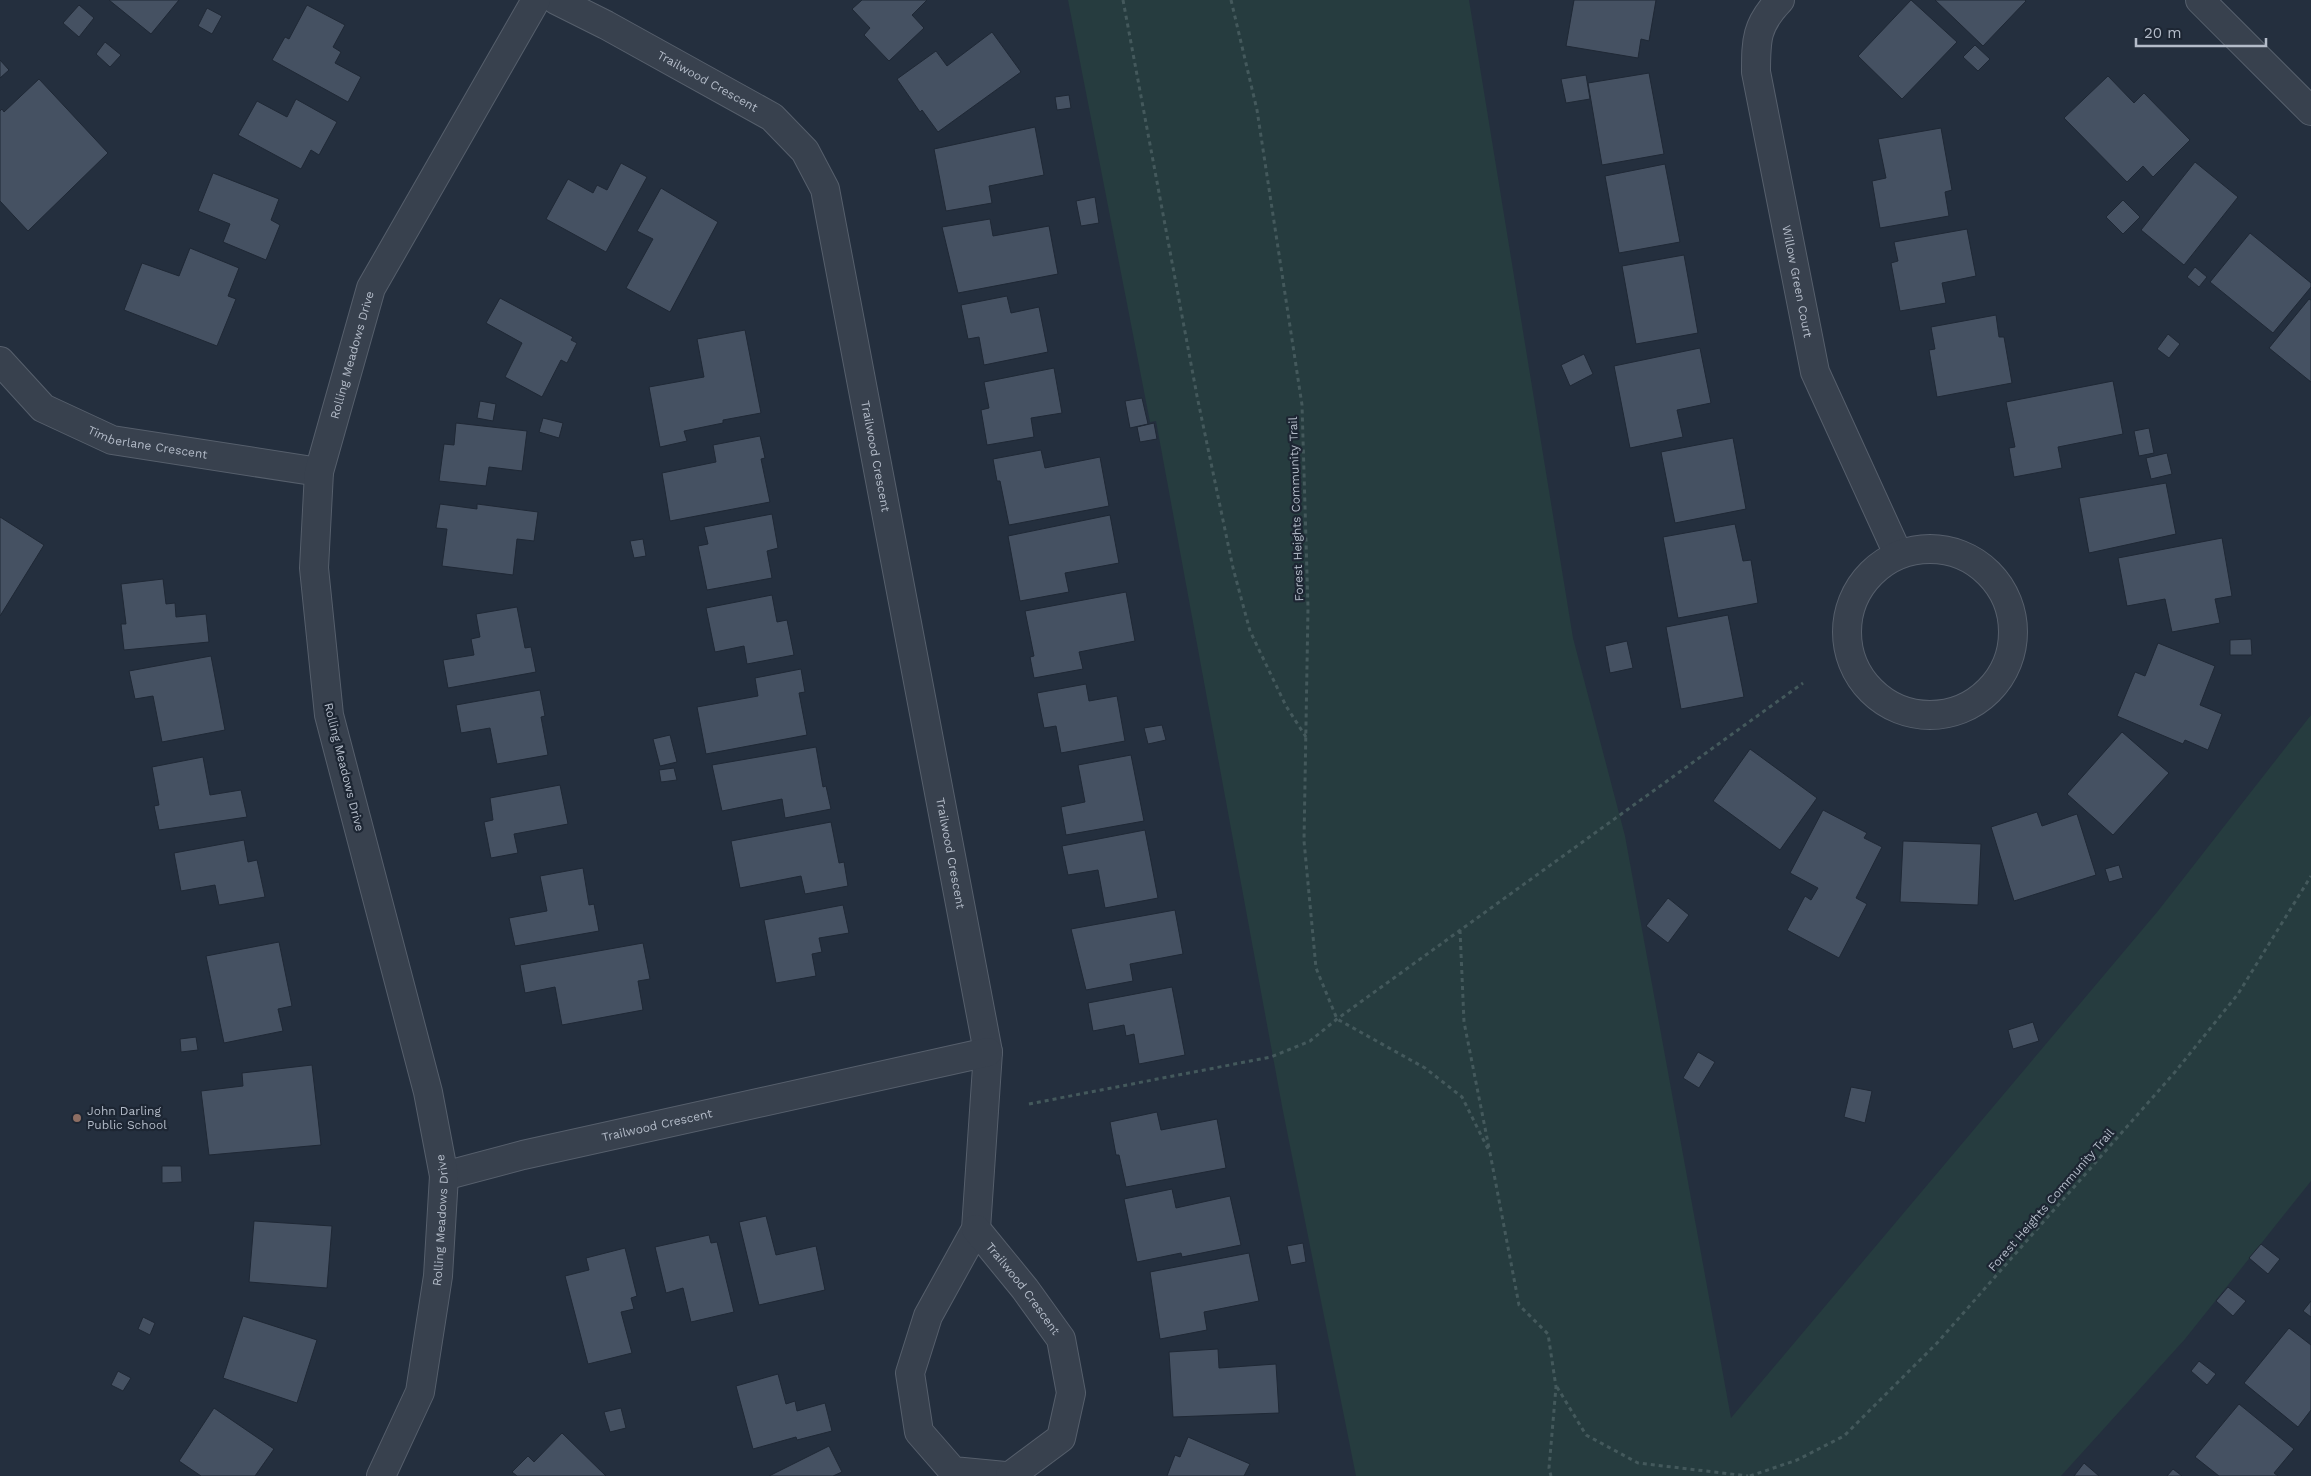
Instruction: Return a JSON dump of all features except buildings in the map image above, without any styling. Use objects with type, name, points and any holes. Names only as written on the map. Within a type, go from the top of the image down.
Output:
[{"type":"street","name":"Rolling Meadows Drive","points":[[381,1476],[420,1392],[438,1276],[444,1176],[428,1092],[329,715],[314,568],[319,472],[371,288],[536,0]]},
{"type":"street","name":"Trailwood Crescent","points":[[556,0],[606,24],[772,117],[805,151],[825,189],[988,1052],[976,1229],[928,1316],[910,1373],[919,1432],[952,1471],[1005,1476]]},
{"type":"street","name":"Willow Green Court","points":[[1780,0],[1771,9],[1756,38],[1756,72],[1815,372],[1898,554]]},
{"type":"street","points":[[2200,0],[2311,111]]},
{"type":"street","name":"Timberlane Crescent","points":[[0,362],[43,408],[112,440],[319,472]]},
{"type":"street","points":[[1926,548],[1955,552],[1990,573],[2000,585],[2012,613],[2012,648],[2001,677],[1986,695],[1961,710],[1944,715],[1915,714],[1882,700],[1865,685],[1851,659],[1847,640],[1849,610],[1868,575],[1898,554],[1926,548]]},
{"type":"street","name":"Trailwood Crescent","points":[[444,1176],[533,1153],[988,1052]]},
{"type":"street","name":"Trailwood Crescent","points":[[976,1229],[1025,1289],[1061,1339],[1071,1393],[1061,1438],[1010,1476]]},
{"type":"path","points":[[1123,0],[1199,405],[1233,568],[1250,631],[1286,706],[1306,737]]},
{"type":"path","name":"Forest Heights Community Trail","points":[[1231,0],[1257,110],[1302,405],[1308,608],[1304,841],[1316,968],[1337,1019]]},
{"type":"path","points":[[1029,1104],[1271,1057],[1310,1041],[1337,1019],[1803,683]]},
{"type":"path","name":"Forest Heights Community Trail","points":[[1746,1476],[1798,1460],[1844,1436],[1937,1343],[2181,1065],[2238,994],[2311,876]]},
{"type":"path","points":[[1460,930],[1464,1022],[1519,1305],[1548,1334],[1556,1387],[1549,1468],[1551,1476]]},
{"type":"path","points":[[1337,1019],[1425,1068],[1462,1097],[1490,1153]]},
{"type":"path","points":[[1556,1387],[1586,1435],[1638,1463],[1746,1476]]},
{"type":"green space","points":[[1068,0],[1469,0],[1573,638],[1625,836],[1731,1418],[2158,911],[2311,715],[2311,1181],[2185,1339],[2061,1476],[1356,1476],[1282,1106],[1156,421],[1150,422]]},
{"type":"place","name":"John Darling Public School","points":[[77,1118]]}]
